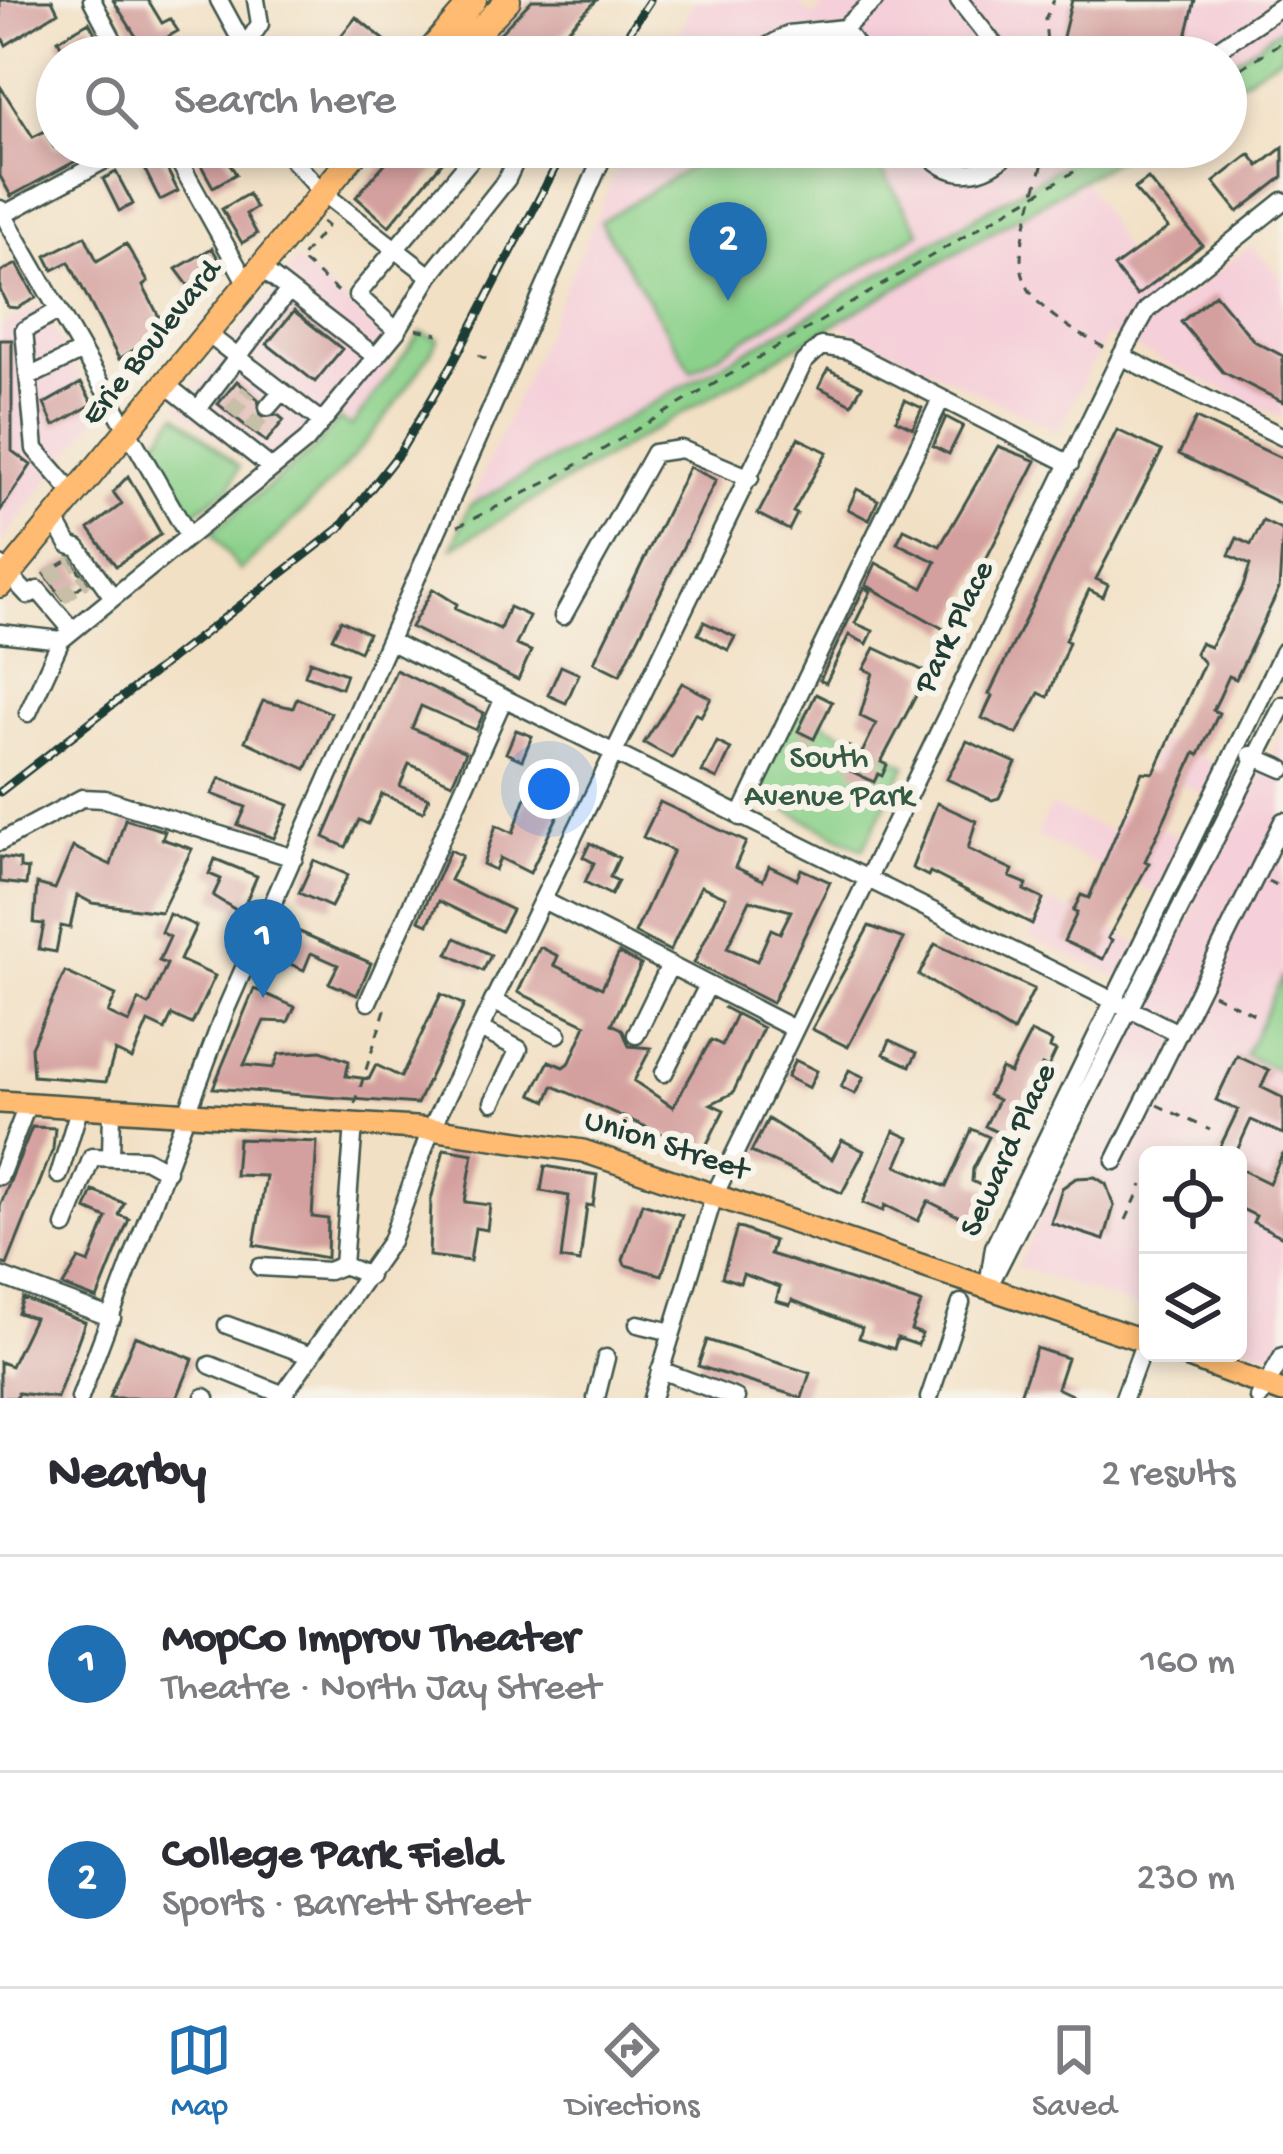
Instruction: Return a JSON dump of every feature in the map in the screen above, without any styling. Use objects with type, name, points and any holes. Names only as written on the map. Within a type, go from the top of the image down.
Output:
[{"type":"highway","points":[[443,36],[475,0]]},
{"type":"highway","points":[[474,36],[508,0]]},
{"type":"highway","name":"Erie Boulevard","points":[[4,574],[342,168]]},
{"type":"main road","name":"Union Street","points":[[0,1102],[431,1129],[584,1151],[1139,1340]]},
{"type":"main road","points":[[1199,1362],[1269,1392]]},
{"type":"street","points":[[92,0],[111,36]]},
{"type":"street","points":[[219,0],[235,36]]},
{"type":"street","points":[[252,36],[260,23],[256,0]]},
{"type":"street","points":[[786,36],[844,28],[875,0]]},
{"type":"street","points":[[958,0],[987,36]]},
{"type":"street","points":[[1237,36],[1283,5]]},
{"type":"street","points":[[844,28],[849,36]]},
{"type":"street","points":[[88,168],[2,212],[188,535]]},
{"type":"street","points":[[185,168],[253,274],[290,290],[376,357]]},
{"type":"street","points":[[300,168],[322,192],[430,276]]},
{"type":"street","points":[[397,331],[357,295],[464,168]]},
{"type":"street","points":[[28,713],[66,635],[322,422],[397,331],[430,276],[512,168]]},
{"type":"street","points":[[80,1398],[226,1009],[598,168]]},
{"type":"street","points":[[947,168],[963,173],[988,168]]},
{"type":"street","name":"Park Place","points":[[652,1398],[714,1196],[1121,356],[1147,310],[1283,201]]},
{"type":"street","points":[[198,409],[290,290]]},
{"type":"street","points":[[58,311],[25,330],[35,448],[74,494]]},
{"type":"street","points":[[206,332],[322,422]]},
{"type":"street","points":[[210,1365],[283,1396],[369,1276],[402,1220],[431,1129],[804,362],[821,346],[847,350],[1070,464]]},
{"type":"street","points":[[29,377],[82,351]]},
{"type":"street","points":[[1121,356],[1283,437]]},
{"type":"street","points":[[250,391],[262,376]]},
{"type":"street","points":[[164,383],[198,409],[226,421],[271,467]]},
{"type":"street","points":[[268,406],[282,391]]},
{"type":"street","points":[[740,817],[941,398]]},
{"type":"street","points":[[563,616],[587,582],[654,453],[681,449],[750,478]]},
{"type":"street","points":[[54,518],[85,568],[112,596]]},
{"type":"street","points":[[4,574],[28,595],[49,593],[66,635]]},
{"type":"street","points":[[0,633],[66,635]]},
{"type":"street","points":[[391,642],[613,757],[868,877],[1178,1033]]},
{"type":"street","name":"Seward Place","points":[[988,1286],[994,1247],[1283,652]]},
{"type":"street","points":[[368,1002],[504,698]]},
{"type":"street","name":"Seward Place","points":[[988,1286],[1006,1261],[1283,705]]},
{"type":"street","points":[[1236,748],[1283,769]]},
{"type":"street","points":[[0,842],[82,798],[105,799],[294,858]]},
{"type":"street","points":[[1115,1161],[1283,821]]},
{"type":"street","points":[[543,899],[794,1029]]},
{"type":"street","points":[[636,1035],[670,965]]},
{"type":"street","points":[[664,1073],[708,985]]},
{"type":"street","points":[[493,1001],[558,1034]]},
{"type":"street","points":[[480,1029],[518,1049],[493,1102]]},
{"type":"street","points":[[0,1176],[28,1103]]},
{"type":"street","points":[[59,1175],[80,1106]]},
{"type":"street","points":[[111,1158],[112,1109]]},
{"type":"street","points":[[343,1265],[354,1124]]},
{"type":"street","points":[[65,1226],[92,1157],[145,1159],[167,1171]]},
{"type":"street","points":[[260,1267],[328,1271],[343,1265],[369,1276]]},
{"type":"street","points":[[0,1276],[112,1318]]},
{"type":"street","points":[[929,1398],[961,1303]]},
{"type":"street","points":[[638,1324],[672,1332]]},
{"type":"street","points":[[227,1325],[311,1356]]},
{"type":"street","points":[[1269,1392],[1283,1356]]},
{"type":"street","points":[[596,1398],[605,1358]]},
{"type":"street","points":[[1124,1398],[1139,1360]]},
{"type":"street","points":[[660,1370],[736,1398]]},
{"type":"path","points":[[1046,36],[1045,19],[1054,0]]},
{"type":"path","points":[[1247,64],[1283,40]]},
{"type":"path","points":[[1042,168],[1024,239],[1021,272],[1026,288],[1048,317],[1121,356]]},
{"type":"path","points":[[431,552],[465,519],[551,480],[1083,168]]},
{"type":"path","points":[[478,355],[507,369]]},
{"type":"path","points":[[1228,1001],[1260,1017]]},
{"type":"path","points":[[354,1124],[357,1087],[385,1010],[368,1002]]},
{"type":"path","points":[[1145,1100],[1210,1130]]},
{"type":"path","points":[[1126,1220],[1139,1192]]},
{"type":"shaded area","points":[[694,0],[796,0],[812,16],[834,0],[1283,0],[1283,26],[1247,52],[1247,36],[678,36]]},
{"type":"shaded area","points":[[618,168],[1078,168],[1124,250],[1170,309],[1251,245],[1283,279],[1283,418],[1107,335],[1058,431],[814,313],[469,506]]},
{"type":"shaded area","points":[[296,261],[397,347],[379,388],[351,423],[337,415],[271,482],[179,407]]},
{"type":"shaded area","points":[[40,303],[100,414],[0,544],[0,327]]},
{"type":"shaded area","points":[[1283,731],[1283,1357],[1247,1345],[1247,1146],[1139,1146],[1139,1308],[1017,1267],[1152,993],[1029,937],[1048,901],[1170,958],[1193,912],[1037,836],[1050,806],[1111,832],[1122,811],[1221,855],[1242,811],[1147,768],[1162,739],[1257,783]]},
{"type":"green space","points":[[1283,26],[1283,54],[1247,77],[1247,52]]},
{"type":"green space","points":[[689,168],[880,168],[920,232],[692,371],[600,222]]},
{"type":"green space","points":[[1058,168],[1102,168],[453,547],[469,506],[814,313]]},
{"type":"green space","points":[[421,332],[439,339],[372,435],[240,571],[212,532],[313,450],[339,419],[351,427]]},
{"type":"green space","points":[[177,414],[239,467],[231,486],[189,516],[153,446]]},
{"type":"green space","name":"South Avenue Park","points":[[796,709],[906,765],[863,849],[753,793]]},
{"type":"green space","points":[[1283,978],[1283,1073],[1245,1055]]},
{"type":"building","points":[[0,0],[52,0],[58,12],[6,45],[0,34]]},
{"type":"building","points":[[113,0],[148,0],[162,23],[170,19],[178,31],[169,36],[136,36]]},
{"type":"building","points":[[532,0],[597,0],[561,36],[497,36]]},
{"type":"building","points":[[1072,0],[1195,0],[1186,36],[1063,36]]},
{"type":"building","points":[[356,17],[380,36],[341,36]]},
{"type":"building","points":[[89,22],[97,36],[65,36]]},
{"type":"building","points":[[0,86],[36,136],[36,168],[63,168],[11,196],[0,176]]},
{"type":"building","points":[[1283,147],[1283,177],[1238,212],[1214,182],[1232,168],[1247,168],[1250,154],[1259,166]]},
{"type":"building","points":[[144,168],[166,168],[178,191],[160,200]]},
{"type":"building","points":[[203,168],[232,168],[236,174],[213,187]]},
{"type":"building","points":[[381,168],[437,168],[389,226],[356,197]]},
{"type":"building","points":[[116,172],[133,204],[119,211],[103,179]]},
{"type":"building","points":[[1148,179],[1202,245],[1137,296],[1114,267],[1168,228],[1134,189]]},
{"type":"building","points":[[248,194],[256,208],[246,214],[257,234],[242,243],[222,209]]},
{"type":"building","points":[[85,236],[97,261],[126,244],[148,282],[143,286],[166,330],[119,359],[69,262],[53,270],[46,256]]},
{"type":"building","points":[[212,248],[225,270],[197,297],[176,269]]},
{"type":"building","points":[[17,264],[36,298],[17,308],[8,307],[0,290],[0,272]]},
{"type":"building","points":[[1215,294],[1254,341],[1283,356],[1283,402],[1223,372],[1181,322]]},
{"type":"building","points":[[294,311],[342,349],[315,382],[267,344]]},
{"type":"building","points":[[0,340],[12,340],[12,451],[31,465],[0,511]]},
{"type":"building","points":[[828,369],[862,386],[852,404],[819,387]]},
{"type":"building","points":[[237,381],[258,399],[261,417],[278,415],[284,420],[266,442],[218,404]]},
{"type":"building","points":[[81,383],[93,404],[54,426],[44,404]]},
{"type":"building","points":[[905,400],[922,408],[913,428],[896,420]]},
{"type":"building","points":[[946,417],[963,426],[949,454],[933,446]]},
{"type":"building","points":[[1196,418],[1283,459],[1283,505],[1179,454]]},
{"type":"building","points":[[1117,430],[1162,451],[1096,579],[1108,585],[1103,597],[1089,590],[1065,640],[1069,642],[1048,697],[1039,693],[1017,734],[982,718],[989,694]]},
{"type":"building","points":[[798,438],[827,452],[793,512],[797,514],[789,530],[758,514]]},
{"type":"building","points":[[998,446],[1036,461],[949,632],[866,585],[876,563],[923,588],[936,562],[897,543],[904,529],[940,546]]},
{"type":"building","points":[[689,467],[716,480],[620,675],[594,662]]},
{"type":"building","points":[[128,476],[161,534],[116,566],[89,529],[122,504],[113,492]]},
{"type":"building","points":[[857,489],[878,500],[869,520],[848,509]]},
{"type":"building","points":[[1263,521],[1283,531],[1279,589],[1236,679],[1229,676],[1213,710],[1219,713],[1199,755],[1195,753],[1145,861],[1149,863],[1108,938],[1112,940],[1103,959],[1064,941],[1077,913],[1073,911],[1081,895],[1089,898],[1142,772],[1154,773],[1204,663],[1195,653],[1200,643],[1210,647],[1243,587],[1250,565],[1229,555],[1237,538],[1251,545]]},
{"type":"building","points":[[70,559],[87,582],[63,599],[45,574]]},
{"type":"building","points":[[864,588],[871,591],[855,623],[873,631],[867,644],[849,635],[826,683],[820,680]]},
{"type":"building","points":[[433,589],[457,604],[455,609],[500,629],[509,607],[529,616],[516,645],[531,651],[518,680],[411,627]]},
{"type":"building","points":[[341,620],[368,633],[360,651],[332,638]]},
{"type":"building","points":[[704,622],[735,637],[728,650],[698,634]]},
{"type":"building","points":[[875,648],[928,673],[881,762],[887,765],[882,776],[878,774],[874,782],[851,771],[855,763],[838,754],[843,744],[862,753],[876,724],[860,716],[873,673],[864,669]]},
{"type":"building","points":[[310,661],[346,674],[341,688],[305,675]]},
{"type":"building","points":[[561,666],[579,674],[566,703],[548,695]]},
{"type":"building","points":[[396,670],[484,713],[476,730],[421,706],[412,728],[466,752],[452,783],[409,764],[400,786],[429,798],[423,812],[382,794],[368,824],[359,820],[346,847],[324,837]]},
{"type":"building","points":[[682,683],[711,698],[701,716],[695,713],[672,758],[644,743]]},
{"type":"building","points":[[816,694],[832,702],[814,739],[798,731]]},
{"type":"building","points":[[297,698],[331,713],[306,769],[245,741],[263,701],[293,708]]},
{"type":"building","points":[[516,730],[532,736],[522,760],[506,753]]},
{"type":"building","points":[[967,741],[1016,763],[999,798],[992,800],[947,779]]},
{"type":"building","points":[[717,742],[731,749],[717,779],[702,772]]},
{"type":"building","points":[[220,778],[289,805],[274,838],[238,825],[246,807],[212,794]]},
{"type":"building","points":[[531,783],[566,799],[530,873],[500,858],[495,870],[483,864],[496,825],[513,833]]},
{"type":"building","points":[[660,802],[746,842],[735,867],[763,880],[769,866],[797,879],[801,869],[830,882],[772,1003],[694,963],[726,897],[701,886],[670,951],[635,933],[673,851],[643,837]],"holes":[[[750,900],[791,911],[780,933],[771,929],[757,961],[727,948]]]},
{"type":"building","points":[[937,803],[976,821],[968,849],[1013,870],[1010,877],[1027,884],[1024,890],[1043,899],[1032,924],[930,872],[928,876],[912,868]]},
{"type":"building","points":[[125,819],[165,831],[162,839],[192,849],[161,912],[92,903],[77,895],[70,928],[61,926],[56,952],[39,949],[44,924],[34,923],[37,884],[55,889],[73,847],[111,865]]},
{"type":"building","points":[[590,843],[619,858],[610,877],[618,881],[611,895],[585,882],[594,863],[583,857]]},
{"type":"building","points":[[450,850],[462,856],[450,880],[512,910],[501,931],[439,901],[428,924],[419,920]]},
{"type":"building","points":[[0,857],[20,860],[20,868],[28,869],[26,885],[0,882]]},
{"type":"building","points":[[215,859],[257,876],[241,913],[213,896],[221,879],[209,874]]},
{"type":"building","points":[[314,860],[348,875],[331,907],[299,893]]},
{"type":"building","points":[[169,914],[196,926],[180,960],[215,976],[192,1024],[172,1015],[165,1030],[148,1022],[132,1059],[115,1051],[106,1082],[33,1076],[31,1047],[65,972],[116,995],[108,1013],[129,1023],[139,1000],[149,1005],[167,964],[159,961],[170,937],[161,932]]},
{"type":"building","points":[[286,926],[371,963],[357,995],[329,983],[338,965],[311,953],[304,970],[272,956]]},
{"type":"building","points":[[869,926],[904,939],[848,1047],[812,1029]]},
{"type":"building","points":[[456,938],[491,955],[483,971],[448,954]]},
{"type":"building","points":[[935,944],[1034,989],[1013,1032],[919,975]]},
{"type":"building","points":[[540,947],[558,956],[554,965],[602,988],[619,953],[641,965],[612,1024],[622,1029],[629,1046],[651,1048],[634,1081],[673,1107],[711,1040],[722,1045],[736,1014],[723,1007],[763,1028],[733,1093],[711,1104],[724,1110],[703,1152],[553,1086],[547,1101],[532,1094],[549,1061],[563,1067],[570,1062],[586,1025],[518,992]]},
{"type":"building","points":[[254,989],[295,1007],[288,1022],[264,1021],[244,1065],[273,1068],[279,1054],[321,1051],[349,1061],[346,1076],[369,1079],[376,1065],[401,1077],[441,994],[464,1005],[417,1104],[213,1088]]},
{"type":"building","points":[[1031,1032],[1052,1042],[1050,1048],[1056,1051],[1048,1068],[1042,1065],[1028,1093],[1035,1096],[1009,1138],[985,1126],[998,1100],[988,1095],[1001,1069],[1010,1073]]},
{"type":"building","points":[[890,1040],[917,1053],[910,1066],[884,1054]]},
{"type":"building","points":[[1237,1056],[1269,1071],[1261,1087],[1283,1098],[1283,1134],[1251,1120],[1239,1146],[1220,1146],[1238,1110],[1216,1100]]},
{"type":"building","points":[[795,1060],[817,1071],[809,1088],[787,1077]]},
{"type":"building","points":[[849,1070],[864,1077],[855,1094],[841,1087]]},
{"type":"building","points":[[768,1119],[832,1159],[842,1140],[864,1151],[842,1193],[751,1152]]},
{"type":"building","points":[[32,1127],[55,1128],[53,1149],[7,1265],[0,1263],[0,1206]]},
{"type":"building","points":[[972,1129],[989,1137],[973,1169],[972,1181],[992,1191],[978,1219],[970,1222],[928,1201],[918,1221],[885,1205],[883,1211],[863,1203],[894,1131],[909,1138],[897,1166],[946,1187]]},
{"type":"building","points":[[238,1139],[317,1142],[312,1217],[328,1219],[327,1258],[254,1245],[266,1176],[235,1175]]},
{"type":"building","points":[[444,1149],[473,1154],[465,1202],[490,1205],[487,1230],[475,1228],[470,1261],[429,1256],[431,1200]]},
{"type":"building","points":[[1283,1153],[1283,1237],[1253,1222],[1256,1216],[1247,1212],[1247,1172],[1269,1183]]},
{"type":"building","points":[[545,1166],[597,1175],[593,1206],[587,1205],[580,1262],[561,1259],[569,1196],[541,1191]]},
{"type":"building","points":[[1095,1177],[1106,1184],[1114,1206],[1104,1240],[1051,1223],[1062,1188],[1076,1178]]},
{"type":"building","points":[[93,1191],[124,1203],[119,1215],[129,1219],[97,1299],[63,1286],[79,1259],[89,1263],[107,1218],[86,1209]]},
{"type":"building","points":[[642,1203],[682,1215],[662,1275],[625,1265],[623,1260]]},
{"type":"building","points":[[737,1227],[774,1241],[770,1254],[921,1303],[911,1330],[922,1334],[918,1345],[897,1338],[894,1349],[859,1338],[862,1328],[792,1300],[790,1305],[776,1301],[780,1287],[743,1274],[740,1283],[722,1277]]},
{"type":"building","points":[[23,1298],[85,1322],[57,1398],[18,1393],[16,1398],[0,1398],[0,1362],[11,1366],[34,1318],[18,1313]]},
{"type":"building","points":[[135,1336],[193,1359],[177,1398],[109,1398]]},
{"type":"building","points":[[707,1340],[810,1373],[802,1398],[698,1366]]},
{"type":"building","points":[[1036,1348],[1067,1358],[1057,1388],[1078,1398],[1019,1398]]},
{"type":"tunnel","points":[[231,414],[249,391]]},
{"type":"tunnel","points":[[251,430],[268,407]]},
{"type":"tunnel","points":[[48,578],[73,562]]},
{"type":"tunnel","points":[[61,597],[86,580]]},
{"type":"railway","points":[[627,36],[650,0]]},
{"type":"railway","points":[[0,792],[340,528],[400,452],[453,363],[555,168]]},
{"type":"place","name":"College Park Field","points":[[728,301]]},
{"type":"place","name":"MopCo Improv Theater","points":[[263,998]]}]
